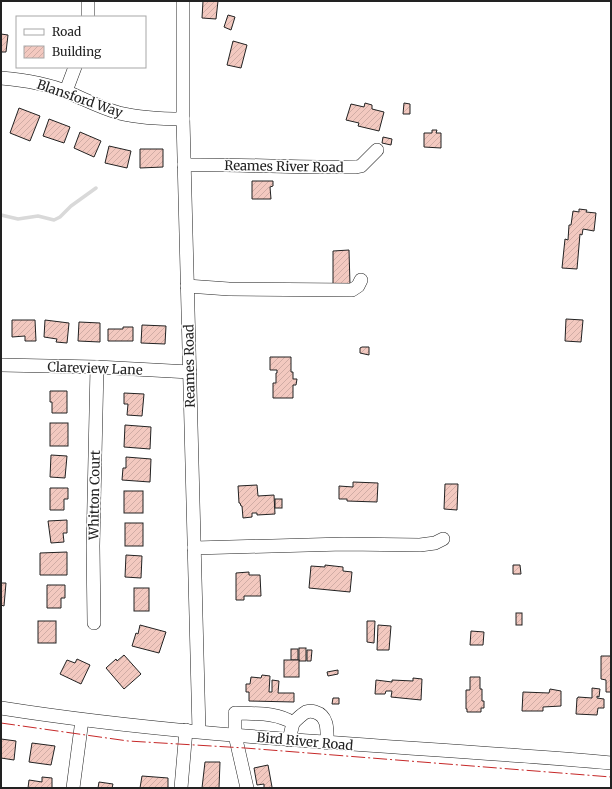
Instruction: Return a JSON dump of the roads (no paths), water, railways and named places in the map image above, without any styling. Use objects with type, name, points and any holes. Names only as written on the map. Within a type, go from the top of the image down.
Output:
[{"type":"street","points":[[88,1],[88,16]]},
{"type":"street","name":"Reames Road","points":[[181,788],[192,731],[194,548],[183,119],[183,1]]},
{"type":"street","points":[[66,91],[75,68]]},
{"type":"street","name":"Blansford Way","points":[[1,78],[24,80],[66,91],[118,113],[143,117],[183,119]]},
{"type":"street","name":"Reames River Road","points":[[184,165],[356,167],[361,166],[378,150]]},
{"type":"street","points":[[188,286],[229,289],[352,290],[358,286],[361,280]]},
{"type":"street","name":"Clareview Lane","points":[[1,365],[96,367],[190,372]]},
{"type":"street","name":"Whitton Court","points":[[94,623],[93,546],[96,367]]},
{"type":"street","points":[[194,548],[344,544],[420,545],[435,543],[443,539]]},
{"type":"street","name":"Bird River Road","points":[[1,708],[82,720],[289,740],[488,753],[611,764]]},
{"type":"street","points":[[289,740],[293,723],[307,712],[313,711],[324,717],[327,743]]},
{"type":"street","points":[[246,788],[235,735],[235,713],[278,716],[283,717],[293,723]]},
{"type":"street","points":[[73,788],[82,720]]},
{"type":"waterway","points":[[1,215],[18,219],[38,216],[54,220],[60,217],[71,206],[96,188]]}]
